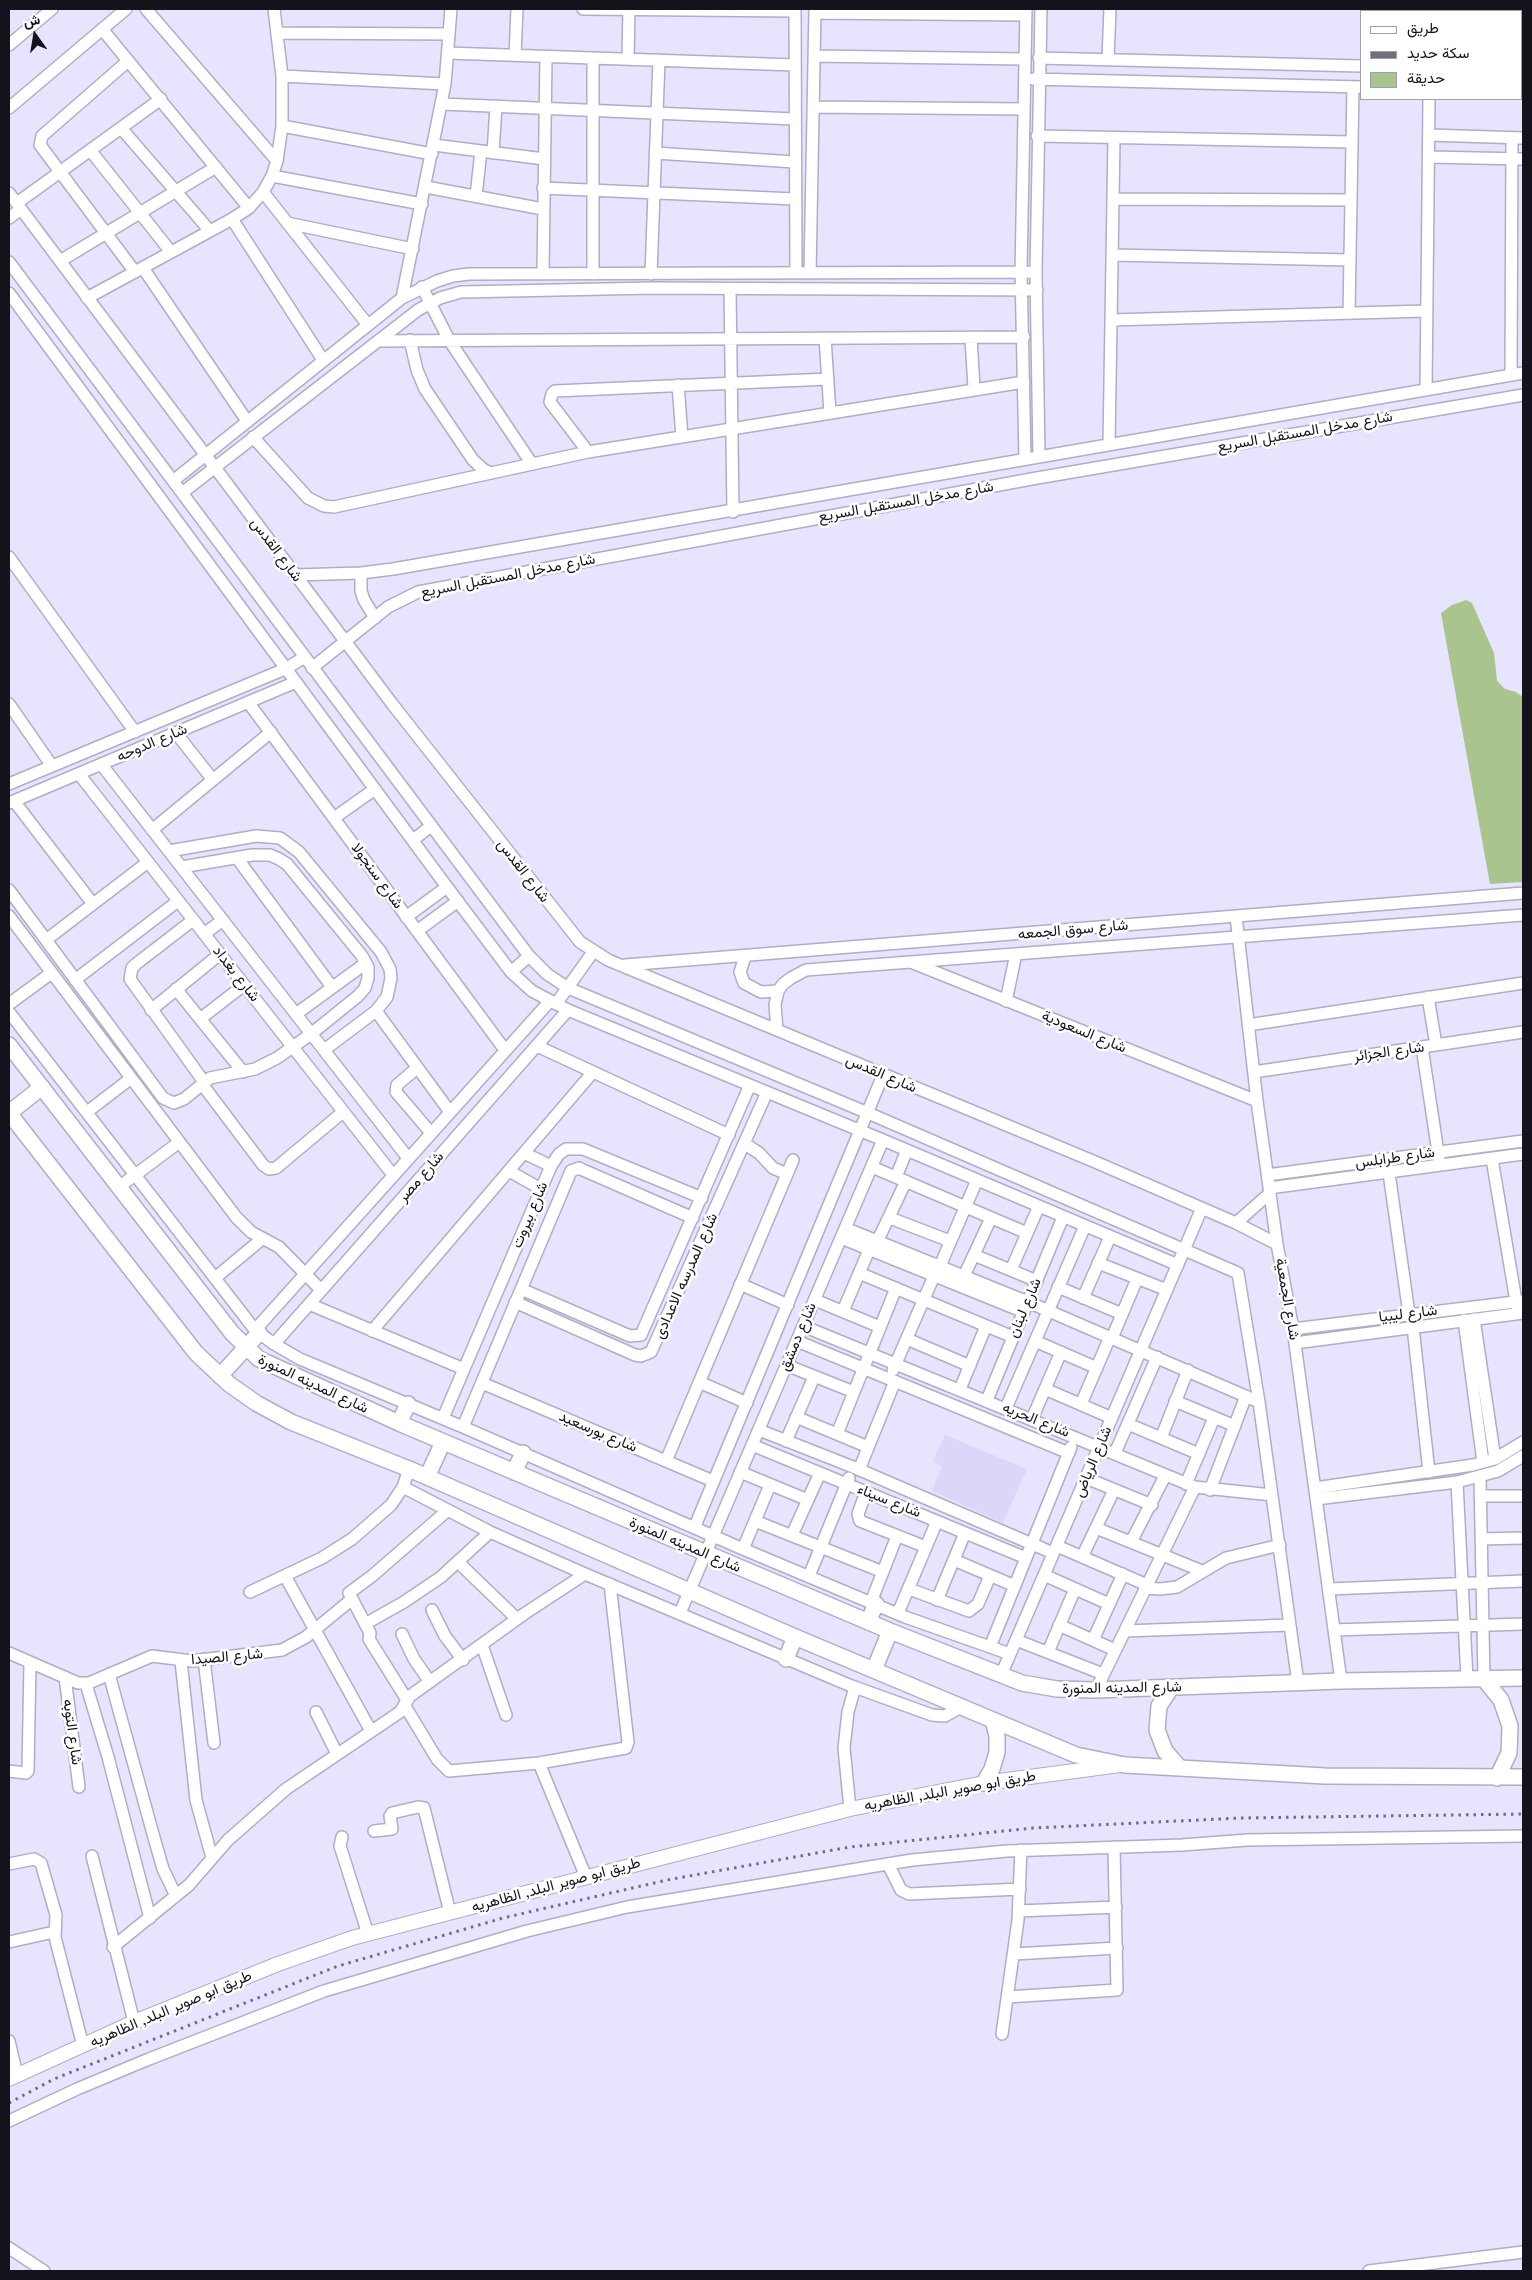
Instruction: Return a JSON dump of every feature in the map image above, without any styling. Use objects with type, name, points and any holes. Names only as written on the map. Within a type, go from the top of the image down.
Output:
[{"type":"main road","name":"شارع المدينه المنورة","points":[[9,1045],[245,1348],[275,1368],[705,1554],[890,1631],[1001,1675],[1039,1687],[1096,1690],[1341,1681],[1523,1678]]},
{"type":"main road","points":[[42,1087],[9,1113],[186,1341],[220,1376],[256,1403],[291,1422],[409,1469],[689,1592],[963,1706],[1056,1748],[1097,1760],[1125,1765],[1348,1777],[1523,1777]]},
{"type":"main road","points":[[220,1376],[245,1348],[257,1331]]},
{"type":"main road","points":[[399,1423],[408,1404]]},
{"type":"main road","points":[[427,1477],[443,1442]]},
{"type":"main road","points":[[514,1472],[523,1453]]},
{"type":"main road","points":[[868,1622],[873,1603]]},
{"type":"main road","points":[[874,1670],[890,1631]]},
{"type":"main road","points":[[786,1659],[795,1637]]},
{"type":"main road","points":[[1484,1679],[1501,1700],[1510,1726],[1509,1753],[1497,1778]]},
{"type":"main road","points":[[1170,1688],[1159,1706],[1157,1730],[1165,1751],[1180,1768]]},
{"type":"main road","points":[[984,1783],[992,1768],[997,1752],[997,1736],[993,1720]]},
{"type":"street","points":[[9,45],[52,9]]},
{"type":"street","points":[[9,108],[126,9]]},
{"type":"street","points":[[146,9],[277,161]]},
{"type":"street","points":[[87,298],[232,219],[249,208],[263,192],[272,176],[277,161],[282,126],[282,76],[274,9]]},
{"type":"street","points":[[402,298],[442,104],[451,9]]},
{"type":"street","points":[[515,55],[517,9]]},
{"type":"street","points":[[583,9],[795,10],[796,273]]},
{"type":"street","points":[[628,59],[630,9]]},
{"type":"street","points":[[1032,457],[1037,290],[1037,136],[1041,9]]},
{"type":"street","points":[[1108,59],[1110,9]]},
{"type":"street","points":[[810,273],[815,11],[1026,12],[1022,272],[1024,382],[1032,457],[1037,478]]},
{"type":"street","points":[[102,29],[249,208]]},
{"type":"street","points":[[277,33],[449,34]]},
{"type":"street","points":[[448,53],[795,65]]},
{"type":"street","points":[[814,56],[1025,59]]},
{"type":"street","points":[[543,274],[546,57]]},
{"type":"street","points":[[593,58],[593,274]]},
{"type":"street","points":[[1039,58],[1360,66]]},
{"type":"street","points":[[651,274],[659,60]]},
{"type":"street","points":[[128,61],[42,136],[40,145],[106,234],[139,270],[247,422]]},
{"type":"street","points":[[282,76],[445,84]]},
{"type":"street","points":[[1025,78],[1357,87],[1352,142],[1350,314]]},
{"type":"street","points":[[9,218],[19,206],[59,173],[161,99]]},
{"type":"street","points":[[1426,390],[1425,312],[1429,100]]},
{"type":"street","points":[[442,104],[796,119]]},
{"type":"street","points":[[476,196],[496,106]]},
{"type":"street","points":[[813,107],[1024,109]]},
{"type":"street","points":[[282,126],[433,149],[487,152],[544,159]]},
{"type":"street","points":[[121,128],[210,231]]},
{"type":"street","points":[[1429,135],[1517,138],[1517,200],[1511,375]]},
{"type":"street","points":[[1037,136],[1352,142]]},
{"type":"street","points":[[1109,444],[1114,138]]},
{"type":"street","points":[[90,150],[171,252]]},
{"type":"street","points":[[656,153],[795,162]]},
{"type":"street","points":[[1428,156],[1518,159]]},
{"type":"street","points":[[60,261],[216,167]]},
{"type":"street","points":[[272,176],[422,204]]},
{"type":"street","points":[[426,187],[543,209]]},
{"type":"street","points":[[543,188],[795,199]]},
{"type":"street","name":"شارع القدس","points":[[9,192],[345,642],[569,929],[593,952],[1202,1208],[1277,1244]]},
{"type":"street","points":[[263,192],[368,325]]},
{"type":"street","points":[[1113,199],[1352,200]]},
{"type":"street","points":[[232,219],[323,360]]},
{"type":"street","points":[[287,223],[413,249]]},
{"type":"street","points":[[1112,256],[1350,260]]},
{"type":"street","points":[[9,262],[529,956],[547,974],[568,988],[868,1113],[1235,1271],[1240,1276],[1280,1545],[1298,1683]]},
{"type":"street","points":[[173,481],[402,298],[437,281],[469,274],[1036,272]]},
{"type":"street","points":[[909,290],[910,273]]},
{"type":"street","points":[[557,274],[557,289]]},
{"type":"street","points":[[422,287],[449,340],[532,464]]},
{"type":"street","points":[[730,289],[733,512]]},
{"type":"street","points":[[182,493],[430,303],[450,295],[471,290],[1037,290]]},
{"type":"street","points":[[9,293],[447,887],[511,972],[532,991],[568,1010],[907,1150],[1178,1265]]},
{"type":"street","points":[[1512,304],[1523,301]]},
{"type":"street","points":[[1111,320],[1425,312]]},
{"type":"street","points":[[379,341],[1024,337]]},
{"type":"street","points":[[825,338],[830,413]]},
{"type":"street","points":[[971,338],[974,388]]},
{"type":"street","points":[[410,340],[417,370],[425,389],[473,460],[484,470],[491,473]]},
{"type":"street","name":"شارع مدخل المستقبل السريع","points":[[295,575],[361,573],[733,512],[1032,457],[1523,373]]},
{"type":"street","points":[[588,452],[550,402],[550,398],[555,391],[828,378]]},
{"type":"street","points":[[253,438],[308,498],[324,506],[342,505],[588,452],[974,388],[1024,382]]},
{"type":"street","points":[[678,385],[682,436]]},
{"type":"street","name":"شارع مدخل المستقبل السريع","points":[[312,668],[402,598],[434,588],[1037,478],[1523,395]]},
{"type":"street","points":[[1361,401],[1364,422]]},
{"type":"street","points":[[9,557],[135,732]]},
{"type":"street","points":[[361,573],[361,591],[375,618]]},
{"type":"street","points":[[249,620],[267,606]]},
{"type":"street","name":"شارع الدوحه","points":[[9,784],[286,669],[305,658]]},
{"type":"street","name":"شارع الدوحه","points":[[11,802],[296,682]]},
{"type":"street","name":"شارع سنجولا","points":[[248,702],[505,1050]]},
{"type":"street","points":[[9,704],[52,766]]},
{"type":"street","points":[[152,830],[271,732]]},
{"type":"street","points":[[176,733],[213,780]]},
{"type":"street","name":"شارع بغداد","points":[[100,746],[104,763],[152,830],[408,1158]]},
{"type":"street","name":"شارع بغداد","points":[[79,774],[393,1175]]},
{"type":"street","points":[[334,818],[375,789]]},
{"type":"street","points":[[11,802],[93,904]]},
{"type":"street","points":[[413,840],[431,826]]},
{"type":"street","points":[[169,851],[256,836],[274,837],[291,844],[386,960],[390,969],[390,988],[387,997],[376,1011],[324,1050]]},
{"type":"street","points":[[280,859],[291,844]]},
{"type":"street","points":[[9,890],[163,1098],[174,1103],[179,1102],[203,1083],[217,1075],[243,1072],[266,1064],[311,1034],[358,996],[365,988],[368,978],[366,962],[287,864],[280,859],[260,855],[182,867]]},
{"type":"street","points":[[237,858],[332,987]]},
{"type":"street","points":[[46,940],[148,862]]},
{"type":"street","points":[[406,916],[447,887]]},
{"type":"street","name":"شارع سوق الجمعه","points":[[623,966],[1523,893]]},
{"type":"street","points":[[1482,897],[1482,918]]},
{"type":"street","points":[[75,980],[178,901]]},
{"type":"street","points":[[417,931],[458,901]]},
{"type":"street","name":"شارع سوق الجمعه","points":[[778,992],[790,978],[806,970],[1523,915]]},
{"type":"street","points":[[9,916],[50,974],[236,1217],[262,1239],[279,1247],[321,1290]]},
{"type":"street","name":"شارع الجمعية","points":[[1236,916],[1257,1102],[1277,1244],[1293,1329],[1341,1681]]},
{"type":"street","points":[[193,920],[132,968],[130,979],[263,1165],[269,1169],[276,1168],[343,1112]]},
{"type":"street","points":[[204,934],[223,920]]},
{"type":"street","name":"شارع مصر","points":[[257,1331],[505,1050],[568,988],[593,952]]},
{"type":"street","points":[[151,1010],[220,954]]},
{"type":"street","points":[[1006,1001],[1016,954]]},
{"type":"street","points":[[511,972],[529,956]]},
{"type":"street","points":[[745,957],[740,972],[744,983],[761,992],[778,992],[775,1005],[776,1030]]},
{"type":"street","points":[[296,1014],[366,962]]},
{"type":"street","name":"شارع السعودية","points":[[911,962],[1257,1102]]},
{"type":"street","points":[[9,1004],[50,974]]},
{"type":"street","points":[[1248,1025],[1523,983]]},
{"type":"street","points":[[200,1019],[244,985]]},
{"type":"street","points":[[176,989],[243,1072]]},
{"type":"street","points":[[1428,997],[1436,1045]]},
{"type":"street","name":"شارع مصر","points":[[274,1344],[568,1010]]},
{"type":"street","points":[[376,1011],[450,1112]]},
{"type":"street","points":[[9,1012],[257,1331],[274,1344],[300,1359],[443,1418],[743,1549],[898,1614],[1010,1654]]},
{"type":"street","name":"شارع الجزائر","points":[[1254,1072],[1523,1032]]},
{"type":"street","points":[[537,1046],[729,1135]]},
{"type":"street","points":[[1422,1048],[1440,1166]]},
{"type":"street","points":[[417,1068],[397,1085],[396,1092],[431,1133]]},
{"type":"street","points":[[372,1331],[593,1072]]},
{"type":"street","name":"شارع دمشق","points":[[694,1526],[883,1075]]},
{"type":"street","points":[[87,1112],[130,1079]]},
{"type":"street","name":"شارع المدرسه الاعدادى","points":[[521,1289],[630,1336],[638,1337],[645,1329],[750,1085]]},
{"type":"street","name":"شارع المدرسه الاعدادى","points":[[516,1302],[635,1355],[646,1355],[651,1352],[768,1092]]},
{"type":"street","name":"شارع دمشق","points":[[680,1613],[883,1140]]},
{"type":"street","name":"شارع طرابلس","points":[[1268,1175],[1523,1141]]},
{"type":"street","points":[[118,1187],[178,1143]]},
{"type":"street","points":[[744,1144],[759,1153],[769,1166],[787,1174]]},
{"type":"street","name":"شارع بيروت","points":[[443,1418],[551,1166],[559,1154],[566,1149],[583,1149],[702,1198]]},
{"type":"street","points":[[843,1311],[859,1273],[890,1218],[907,1150]]},
{"type":"street","points":[[524,1153],[551,1166]]},
{"type":"street","name":"شارع طرابلس","points":[[1270,1191],[1328,1181],[1523,1154]]},
{"type":"street","points":[[1492,1159],[1521,1313]]},
{"type":"street","points":[[666,1461],[793,1160]]},
{"type":"street","points":[[872,1166],[1027,1233]]},
{"type":"street","points":[[1326,1167],[1328,1181]]},
{"type":"street","name":"شارع بيروت","points":[[463,1427],[568,1174],[574,1169],[579,1168],[693,1218]]},
{"type":"street","points":[[508,1171],[541,1189]]},
{"type":"street","points":[[1389,1173],[1409,1314]]},
{"type":"street","points":[[809,1576],[846,1484],[868,1447],[892,1380],[896,1363],[977,1180]]},
{"type":"street","points":[[1236,1223],[1270,1191]]},
{"type":"street","name":"شارع لبنان","points":[[987,1400],[1036,1281],[1067,1218],[1078,1204]]},
{"type":"street","points":[[534,1206],[552,1214]]},
{"type":"street","points":[[1011,1270],[1039,1206]]},
{"type":"street","name":"شارع الرياض","points":[[1001,1675],[1202,1208]]},
{"type":"street","points":[[890,1218],[950,1241]]},
{"type":"street","points":[[964,1276],[991,1218]]},
{"type":"street","name":"شارع لبنان","points":[[1006,1408],[1085,1226]]},
{"type":"street","points":[[843,1233],[1026,1307],[1048,1310],[1259,1402]]},
{"type":"street","points":[[1083,1298],[1110,1237]]},
{"type":"street","points":[[215,1278],[262,1239]]},
{"type":"street","points":[[974,1255],[1036,1281]]},
{"type":"street","points":[[510,1263],[528,1271]]},
{"type":"street","points":[[1098,1263],[1167,1290]]},
{"type":"street","points":[[937,1271],[964,1276],[1026,1307]]},
{"type":"street","points":[[859,1273],[1013,1337]]},
{"type":"street","points":[[1080,1404],[1137,1279]]},
{"type":"street","points":[[740,1284],[788,1305]]},
{"type":"street","points":[[1058,1287],[1122,1314]]},
{"type":"street","points":[[837,1434],[896,1288]]},
{"type":"street","points":[[815,1300],[880,1327]]},
{"type":"street","name":"شارع ليبيا","points":[[1293,1329],[1520,1301]]},
{"type":"street","points":[[309,1304],[372,1331],[466,1365],[488,1370]]},
{"type":"street","name":"شارع ليبيا","points":[[1295,1343],[1521,1313]]},
{"type":"street","points":[[1388,1317],[1390,1330]]},
{"type":"street","points":[[1469,1319],[1481,1404],[1494,1459]]},
{"type":"street","name":"شارع الحريه","points":[[804,1326],[1076,1436],[1190,1486],[1210,1490],[1245,1491],[1272,1495]]},
{"type":"street","points":[[942,1401],[970,1366],[986,1326]]},
{"type":"street","points":[[1413,1327],[1429,1472]]},
{"type":"street","points":[[907,1339],[970,1366]]},
{"type":"street","name":"شارع الحريه","points":[[797,1341],[1069,1453]]},
{"type":"street","points":[[1035,1341],[1096,1368]]},
{"type":"street","points":[[1032,1419],[1061,1352]]},
{"type":"street","points":[[1115,1453],[1157,1357]]},
{"type":"street","points":[[786,1365],[854,1392]]},
{"type":"street","points":[[1161,1438],[1188,1370]]},
{"type":"street","points":[[786,1441],[814,1377]]},
{"type":"street","points":[[699,1382],[747,1403]]},
{"type":"street","name":"شارع بورسعيد","points":[[482,1383],[713,1481]]},
{"type":"street","points":[[753,1388],[773,1397]]},
{"type":"street","points":[[1045,1390],[1112,1418]]},
{"type":"street","points":[[1210,1490],[1246,1396]]},
{"type":"street","points":[[1175,1401],[1235,1426]]},
{"type":"street","points":[[1481,1404],[1483,1462]]},
{"type":"street","points":[[796,1418],[868,1447]]},
{"type":"street","points":[[1096,1690],[1162,1555],[1190,1486],[1198,1454],[1214,1418]]},
{"type":"street","points":[[1128,1424],[1198,1454]]},
{"type":"street","name":"شارع سيناء","points":[[759,1430],[1032,1544],[1055,1550]]},
{"type":"street","name":"شارع الرياض","points":[[990,1647],[1076,1436]]},
{"type":"street","points":[[1315,1494],[1483,1462],[1494,1459],[1523,1442]]},
{"type":"street","name":"شارع سيناء","points":[[752,1445],[1026,1558]]},
{"type":"street","points":[[1315,1494],[1453,1482],[1498,1470],[1523,1456]]},
{"type":"street","points":[[250,1592],[322,1558],[352,1539],[391,1505],[404,1487],[409,1469]]},
{"type":"street","points":[[1446,1469],[1453,1482],[1462,1583],[1467,1679]]},
{"type":"street","points":[[740,1472],[808,1500]]},
{"type":"street","points":[[792,1536],[820,1473]]},
{"type":"street","points":[[1131,1542],[1166,1476]]},
{"type":"street","points":[[1480,1476],[1484,1679]]},
{"type":"street","points":[[1086,1478],[1152,1505]]},
{"type":"street","points":[[743,1549],[770,1485]]},
{"type":"street","points":[[404,1487],[490,1532],[585,1574],[855,1687],[932,1715],[945,1716],[963,1706]]},
{"type":"street","points":[[1082,1557],[1114,1490]]},
{"type":"street","points":[[866,1492],[858,1514],[858,1519],[862,1523],[926,1547]]},
{"type":"street","points":[[902,1507],[909,1492]]},
{"type":"street","points":[[1480,1496],[1523,1496]]},
{"type":"street","name":"شارع الصيدا","points":[[86,1684],[152,1656],[181,1661],[204,1659],[282,1650],[299,1643],[351,1600],[350,1592],[372,1576],[448,1510]]},
{"type":"street","points":[[755,1521],[882,1572]]},
{"type":"street","points":[[898,1614],[937,1521]]},
{"type":"street","points":[[1096,1528],[1202,1571]]},
{"type":"street","points":[[365,1624],[423,1590],[458,1562],[490,1532]]},
{"type":"street","points":[[937,1600],[965,1533]]},
{"type":"street","points":[[873,1603],[882,1572],[897,1536]]},
{"type":"street","points":[[1481,1539],[1523,1538]]},
{"type":"street","points":[[1055,1550],[1082,1557],[1123,1574],[1146,1587],[1160,1590],[1177,1587],[1226,1558],[1280,1545]]},
{"type":"street","points":[[954,1560],[1015,1586]]},
{"type":"street","points":[[458,1562],[517,1619]]},
{"type":"street","points":[[113,1947],[176,1896],[228,1840],[273,1800],[371,1732],[430,1682],[517,1619],[585,1574]]},
{"type":"street","points":[[1093,1640],[1123,1574]]},
{"type":"street","points":[[1044,1575],[1109,1604]]},
{"type":"street","points":[[285,1576],[371,1732]]},
{"type":"street","points":[[909,1588],[965,1612],[973,1610],[978,1604],[990,1576]]},
{"type":"street","points":[[1328,1589],[1523,1580]]},
{"type":"street","points":[[351,1600],[370,1633],[369,1639],[437,1759],[450,1770],[540,1763],[623,1749],[628,1745],[610,1584]]},
{"type":"street","points":[[1048,1652],[1075,1589]]},
{"type":"street","points":[[432,1610],[462,1660]]},
{"type":"street","points":[[1334,1630],[1523,1624]]},
{"type":"street","points":[[1059,1625],[1115,1650]]},
{"type":"street","points":[[1124,1631],[1290,1625]]},
{"type":"street","points":[[402,1634],[414,1659],[430,1682]]},
{"type":"street","points":[[1016,1640],[1103,1674]]},
{"type":"street","points":[[482,1645],[506,1715]]},
{"type":"street","points":[[9,1653],[86,1684],[113,1775],[150,1918]]},
{"type":"street","points":[[204,1659],[214,1743]]},
{"type":"street","points":[[181,1661],[196,1800],[212,1858]]},
{"type":"street","points":[[9,1771],[26,1773],[28,1771],[30,1663]]},
{"type":"street","points":[[109,1674],[153,1834],[164,1869],[176,1896]]},
{"type":"street","name":"شارع التوبه","points":[[65,1677],[79,1787]]},
{"type":"street","points":[[850,1809],[844,1748],[848,1712],[855,1687]]},
{"type":"street","points":[[316,1712],[337,1754]]},
{"type":"street","points":[[540,1763],[586,1877]]},
{"type":"street","name":"طريق ابو صوير البلد, الظاهريه","points":[[13,2077],[134,2022],[278,1964],[368,1934],[850,1809],[984,1783],[1125,1765]]},
{"type":"street","points":[[374,1832],[392,1829],[390,1816],[392,1813],[418,1807],[424,1808],[450,1913]]},
{"type":"street","points":[[9,2121],[77,2089],[324,1991],[527,1931],[627,1907],[888,1864],[1021,1850],[1210,1844],[1247,1840],[1523,1836]]},
{"type":"street","points":[[342,1837],[340,1846],[368,1934]]},
{"type":"street","points":[[1008,1997],[1117,1990],[1114,1847]]},
{"type":"street","points":[[1002,2034],[1019,1911],[1021,1850]]},
{"type":"street","points":[[92,1856],[113,1947],[134,2022]]},
{"type":"street","points":[[9,1864],[34,1859],[41,1863],[56,1914],[54,1932],[83,2046]]},
{"type":"street","points":[[888,1864],[900,1890],[909,1894],[1020,1888]]},
{"type":"street","points":[[1019,1911],[1116,1907]]},
{"type":"street","points":[[9,1942],[54,1932]]},
{"type":"street","points":[[1014,1954],[1117,1948]]},
{"type":"street","points":[[9,2041],[13,2077]]},
{"type":"street","points":[[9,2248],[44,2271]]},
{"type":"street","points":[[1369,2271],[1523,2252]]},
{"type":"shaded area","points":[[945,1435],[1027,1469],[1003,1523],[932,1491],[942,1466],[933,1461]]},
{"type":"green space","points":[[1466,600],[1472,603],[1494,653],[1497,681],[1505,689],[1516,692],[1523,697],[1523,882],[1490,884],[1441,613],[1452,605]]},
{"type":"railway","points":[[9,2103],[54,2079],[338,1966],[503,1918],[667,1880],[850,1847],[1033,1828],[1241,1818],[1523,1814]]}]
